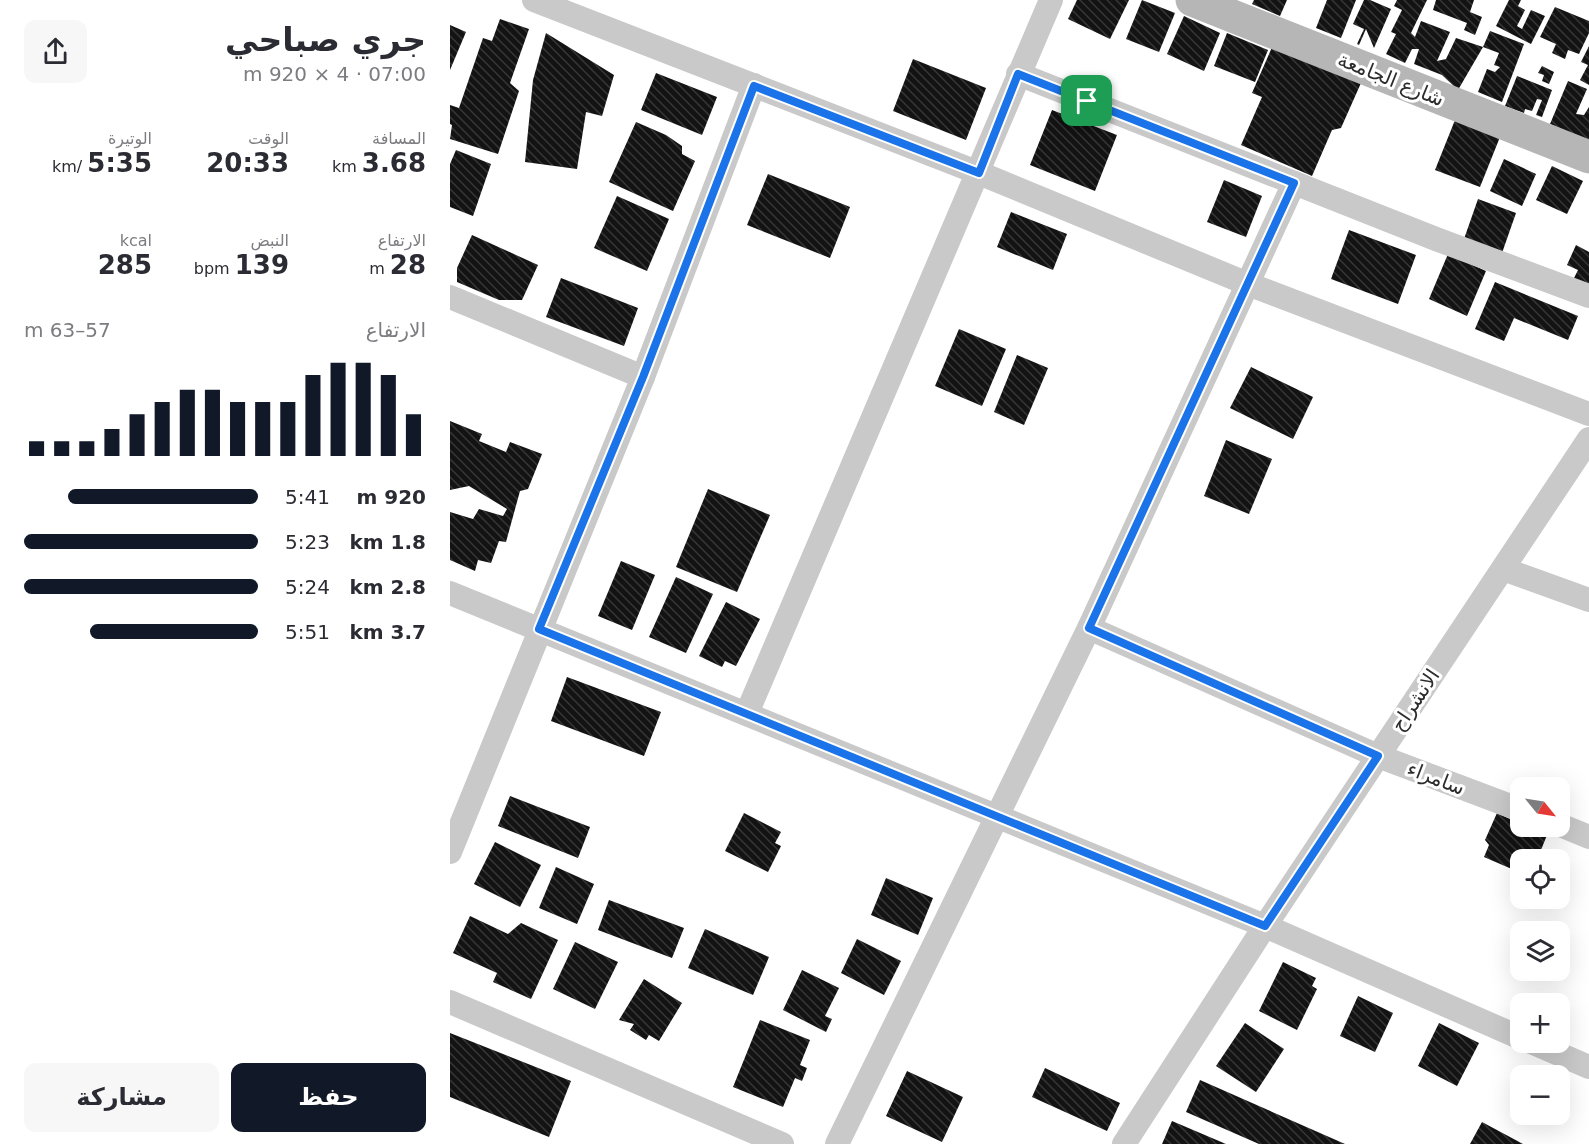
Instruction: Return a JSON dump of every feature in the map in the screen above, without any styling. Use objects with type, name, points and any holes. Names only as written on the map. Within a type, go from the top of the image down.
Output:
[{"type":"main road","name":"شارع الجامعة","points":[[1192,0],[1589,158]]},
{"type":"street","points":[[534,0],[979,173],[1248,284],[1589,414]]},
{"type":"street","points":[[747,713],[1051,0]]},
{"type":"street","points":[[1018,74],[1436,239],[1589,296]]},
{"type":"street","points":[[450,852],[643,377],[754,86]]},
{"type":"street","points":[[837,1144],[1089,628],[1294,183]]},
{"type":"street","points":[[450,297],[643,377]]},
{"type":"street","name":"الانشراح","points":[[1124,1144],[1265,926],[1589,439]]},
{"type":"street","points":[[1503,569],[1589,600]]},
{"type":"street","points":[[450,593],[1265,926],[1510,1033]]},
{"type":"street","name":"سامراء","points":[[1089,628],[1378,756],[1510,806]]},
{"type":"street","points":[[1570,829],[1589,837]]},
{"type":"street","points":[[450,1002],[782,1144]]},
{"type":"street","points":[[1557,1053],[1589,1067]]},
{"type":"building","points":[[1077,0],[1129,0],[1110,39],[1068,19]]},
{"type":"building","points":[[1142,0],[1175,13],[1159,52],[1126,39]]},
{"type":"building","points":[[1254,0],[1287,0],[1280,16],[1252,4]]},
{"type":"building","points":[[1327,0],[1356,0],[1341,38],[1316,28]]},
{"type":"building","points":[[1364,0],[1370,0],[1391,9],[1374,48],[1366,29],[1359,45],[1357,44],[1364,29],[1353,24]]},
{"type":"building","points":[[1397,0],[1427,0],[1411,33],[1415,37],[1421,21],[1450,32],[1437,61],[1446,59],[1456,38],[1483,47],[1458,90],[1442,75],[1414,64],[1419,49],[1412,49],[1405,63],[1386,54],[1396,34],[1391,32],[1402,10],[1394,6]]},
{"type":"building","points":[[1436,0],[1474,0],[1470,12],[1482,17],[1475,35],[1464,30],[1467,23],[1433,10]]},
{"type":"building","points":[[1509,0],[1521,0],[1518,6],[1525,10],[1517,26],[1522,29],[1531,10],[1545,16],[1531,44],[1496,26]]},
{"type":"building","points":[[1555,7],[1589,21],[1589,33],[1579,54],[1568,50],[1565,59],[1552,53],[1556,44],[1540,37]]},
{"type":"building","points":[[1184,16],[1220,33],[1204,71],[1167,54]]},
{"type":"building","points":[[500,19],[529,29],[510,83],[519,91],[498,154],[450,139],[452,125],[450,124],[450,105],[459,108],[483,38],[492,41]]},
{"type":"building","points":[[450,25],[466,32],[450,70]]},
{"type":"building","points":[[1490,31],[1524,44],[1502,102],[1478,92],[1487,69],[1495,72],[1500,67],[1494,65],[1499,53],[1483,47]]},
{"type":"building","points":[[546,33],[614,75],[602,116],[586,112],[577,169],[525,162],[533,80]]},
{"type":"building","points":[[1227,33],[1268,50],[1255,82],[1214,66]]},
{"type":"building","points":[[1273,45],[1361,83],[1341,128],[1332,130],[1312,176],[1241,145],[1262,97],[1252,93]]},
{"type":"building","points":[[1589,46],[1589,85],[1580,80],[1588,65],[1581,62]]},
{"type":"building","points":[[913,59],[986,88],[966,140],[893,111]]},
{"type":"building","points":[[1542,66],[1554,72],[1549,84],[1542,81],[1544,75],[1538,73]]},
{"type":"building","points":[[656,73],[717,97],[702,135],[641,110]]},
{"type":"building","points":[[1517,76],[1552,90],[1542,117],[1536,115],[1542,100],[1537,99],[1532,111],[1525,109],[1524,113],[1505,106]]},
{"type":"building","points":[[1568,81],[1587,89],[1576,114],[1584,115],[1589,107],[1589,141],[1550,124]]},
{"type":"building","points":[[1052,110],[1117,135],[1095,191],[1030,165]]},
{"type":"building","points":[[1455,120],[1500,137],[1480,187],[1435,170]]},
{"type":"building","points":[[636,122],[666,135],[682,146],[682,154],[695,161],[673,211],[609,182]]},
{"type":"building","points":[[456,150],[491,164],[473,216],[450,207],[450,164]]},
{"type":"building","points":[[1504,159],[1536,174],[1522,206],[1490,191]]},
{"type":"building","points":[[1552,166],[1583,181],[1567,214],[1536,200]]},
{"type":"building","points":[[768,174],[850,207],[830,258],[747,225]]},
{"type":"building","points":[[1224,180],[1262,196],[1246,237],[1207,222]]},
{"type":"building","points":[[617,196],[669,219],[647,271],[594,248]]},
{"type":"building","points":[[1478,199],[1516,213],[1502,253],[1464,239]]},
{"type":"building","points":[[1011,212],[1067,234],[1053,270],[997,247]]},
{"type":"building","points":[[1349,230],[1416,255],[1398,304],[1331,279]]},
{"type":"building","points":[[472,235],[538,265],[522,300],[499,300],[457,282],[457,268]]},
{"type":"building","points":[[1576,245],[1589,252],[1589,290],[1572,282],[1578,270],[1567,265]]},
{"type":"building","points":[[1448,254],[1486,271],[1467,316],[1429,299]]},
{"type":"building","points":[[561,278],[638,308],[624,346],[546,317]]},
{"type":"building","points":[[1495,282],[1578,316],[1568,340],[1514,318],[1504,341],[1475,329]]},
{"type":"building","points":[[959,329],[1006,349],[982,406],[935,386]]},
{"type":"building","points":[[1017,355],[1048,368],[1024,425],[994,412]]},
{"type":"building","points":[[1251,367],[1313,397],[1293,439],[1230,408]]},
{"type":"building","points":[[450,421],[482,434],[479,441],[506,452],[510,442],[542,454],[528,489],[520,491],[506,542],[499,541],[491,563],[478,560],[475,571],[450,560],[450,512],[473,519],[479,509],[503,516],[507,509],[469,486],[450,490]]},
{"type":"building","points":[[1226,440],[1272,459],[1249,514],[1204,496]]},
{"type":"building","points":[[708,489],[770,515],[737,592],[676,567]]},
{"type":"building","points":[[621,561],[655,575],[632,630],[598,616]]},
{"type":"building","points":[[676,577],[713,594],[686,653],[649,637]]},
{"type":"building","points":[[726,602],[760,619],[736,666],[725,661],[722,667],[699,656]]},
{"type":"building","points":[[567,677],[661,712],[644,756],[551,721]]},
{"type":"building","points":[[510,796],[590,827],[578,858],[498,826]]},
{"type":"building","points":[[744,813],[781,832],[775,843],[781,846],[768,872],[725,851]]},
{"type":"building","points":[[1497,813],[1510,819],[1510,837],[1546,837],[1541,849],[1510,849],[1510,868],[1484,857],[1489,845],[1485,840]]},
{"type":"building","points":[[495,842],[541,865],[520,907],[474,884]]},
{"type":"building","points":[[556,867],[594,884],[577,924],[539,908]]},
{"type":"building","points":[[886,878],[933,898],[918,935],[871,915]]},
{"type":"building","points":[[609,900],[684,928],[672,958],[598,930]]},
{"type":"building","points":[[470,916],[508,934],[521,923],[558,940],[531,999],[493,982],[497,973],[453,953]]},
{"type":"building","points":[[705,929],[769,957],[753,995],[688,968]]},
{"type":"building","points":[[857,939],[901,961],[884,995],[841,973]]},
{"type":"building","points":[[575,942],[618,962],[595,1009],[553,989]]},
{"type":"building","points":[[1283,962],[1316,978],[1312,986],[1317,989],[1297,1030],[1259,1011]]},
{"type":"building","points":[[802,970],[839,988],[825,1016],[832,1019],[826,1032],[783,1010]]},
{"type":"building","points":[[644,979],[682,1003],[659,1041],[649,1035],[646,1040],[630,1030],[634,1024],[619,1020]]},
{"type":"building","points":[[1358,996],[1393,1013],[1375,1052],[1340,1036]]},
{"type":"building","points":[[760,1020],[810,1040],[800,1065],[807,1068],[802,1081],[795,1078],[783,1107],[733,1087]]},
{"type":"building","points":[[1245,1023],[1284,1049],[1256,1092],[1216,1066]]},
{"type":"building","points":[[1439,1023],[1479,1043],[1457,1086],[1418,1066]]},
{"type":"building","points":[[450,1033],[571,1081],[549,1137],[450,1097]]},
{"type":"building","points":[[1045,1068],[1120,1103],[1107,1131],[1032,1097]]},
{"type":"building","points":[[907,1071],[963,1097],[942,1142],[886,1116]]},
{"type":"building","points":[[1200,1080],[1345,1144],[1259,1144],[1186,1112]]},
{"type":"building","points":[[1172,1121],[1226,1144],[1162,1144]]},
{"type":"building","points":[[1482,1122],[1523,1144],[1470,1144]]},
{"type":"route","points":[[1018,74],[1087,101],[1294,183],[1089,628],[1378,756],[1265,926],[539,629],[643,377],[754,86],[979,173],[1018,74]]}]
